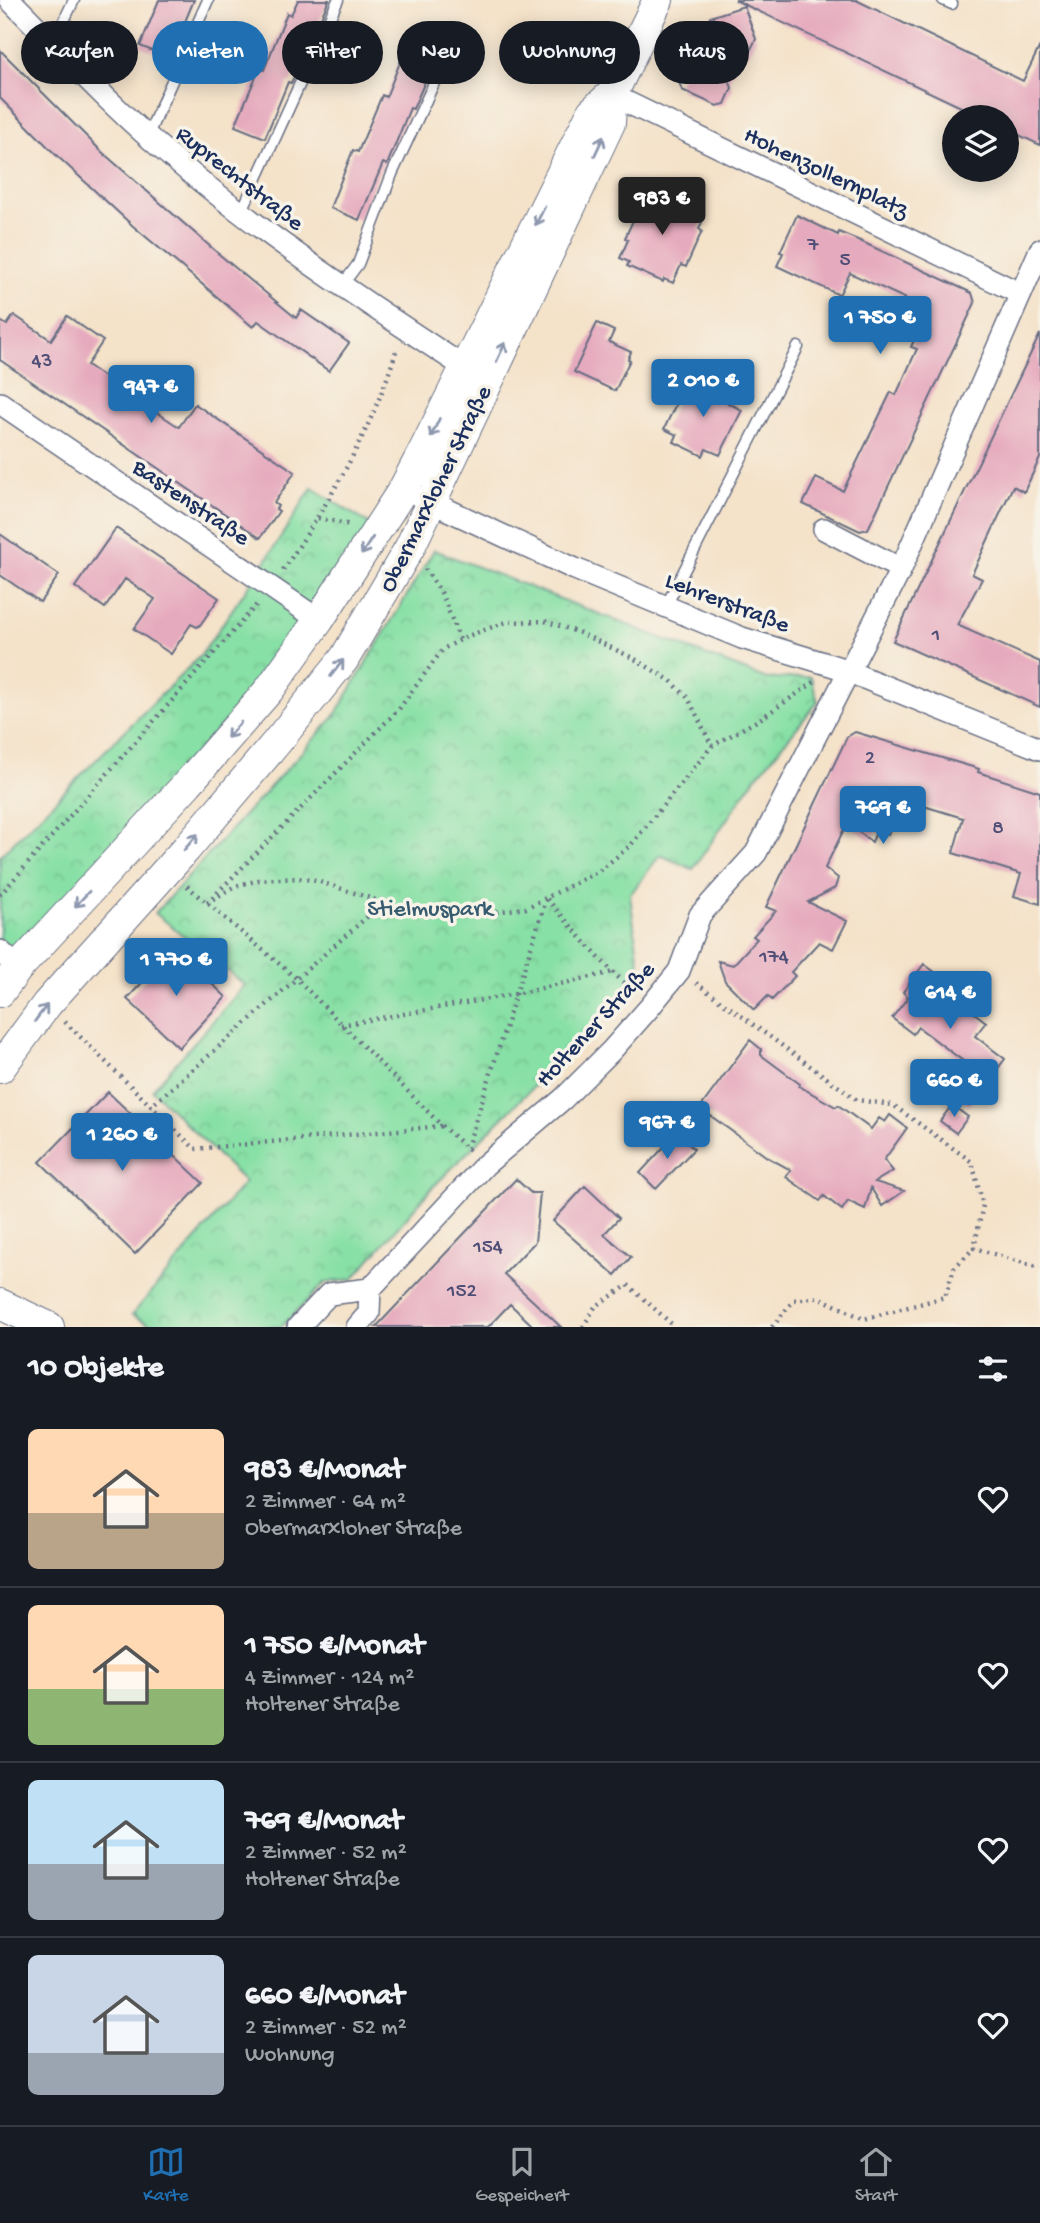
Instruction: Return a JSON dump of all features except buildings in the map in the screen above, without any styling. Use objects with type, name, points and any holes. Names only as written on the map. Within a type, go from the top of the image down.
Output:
[{"type":"street","name":"Ruprechtstraße","points":[[10,0],[31,21]]},
{"type":"street","name":"Obermarxloher Straße","points":[[0,1068],[47,1004],[276,743],[344,659],[410,547],[610,123],[612,95],[658,0]]},
{"type":"street","name":"Ruprechtstraße","points":[[94,84],[147,137],[241,213],[341,287],[464,366]]},
{"type":"street","name":"Obermarxloher Straße","points":[[0,992],[9,959],[188,783],[269,690],[319,620],[404,488],[592,112],[612,95]]},
{"type":"street","name":"Hohenzollernplatz","points":[[612,95],[1021,294]]},
{"type":"street","name":"Holtener Straße","points":[[357,1327],[369,1313],[370,1289],[485,1165],[563,1099],[649,1008],[679,971],[700,915],[756,853],[843,670],[901,569],[1040,250]]},
{"type":"street","name":"Bastenstraße","points":[[0,403],[319,620]]},
{"type":"street","name":"Lehrerstraße","points":[[404,488],[575,569],[742,638],[843,670],[1040,749]]},
{"type":"street","points":[[824,529],[901,569]]},
{"type":"street","points":[[298,1327],[329,1294],[370,1289]]},
{"type":"street","points":[[0,1304],[49,1327]]},
{"type":"lane","points":[[64,21],[74,0]]},
{"type":"lane","points":[[147,137],[208,0]]},
{"type":"lane","points":[[241,213],[338,0]]},
{"type":"lane","points":[[341,287],[358,264],[392,174],[434,84]]},
{"type":"lane","points":[[666,606],[798,347]]},
{"type":"path","points":[[0,895],[272,587],[318,519],[353,459],[394,357],[403,327]]},
{"type":"path","points":[[410,547],[441,592],[460,640]]},
{"type":"path","points":[[207,903],[399,709],[443,649],[506,622],[545,621],[580,633],[633,658],[671,681],[688,698],[712,746]]},
{"type":"path","points":[[207,903],[235,886],[259,880],[298,878],[317,881],[420,914],[459,916],[526,908],[599,871],[630,846],[712,746],[843,670]]},
{"type":"path","points":[[167,869],[297,979],[442,1126],[485,1165]]},
{"type":"path","points":[[546,899],[649,1008]]},
{"type":"path","points":[[467,1149],[546,899]]},
{"type":"path","points":[[150,1107],[384,903]]},
{"type":"path","points":[[679,971],[858,1100],[893,1105],[972,1162],[983,1205],[974,1248],[954,1268],[945,1297],[864,1319],[818,1297],[794,1300],[772,1327]]},
{"type":"path","points":[[341,1025],[516,994],[613,972]]},
{"type":"path","points":[[47,1004],[195,1149],[442,1126]]},
{"type":"path","points":[[974,1248],[1040,1268]]},
{"type":"path","points":[[583,1327],[595,1307],[628,1285],[674,1327]]},
{"type":"green space","points":[[312,488],[374,527],[313,621],[0,977],[0,856],[201,655]]},
{"type":"green space","name":"Stielmuspark","points":[[434,550],[767,679],[811,677],[818,702],[753,781],[693,869],[660,855],[630,895],[641,979],[431,1189],[353,1279],[325,1283],[281,1327],[156,1327],[132,1315],[245,1182],[152,1090],[245,985],[155,913],[334,717]]}]
